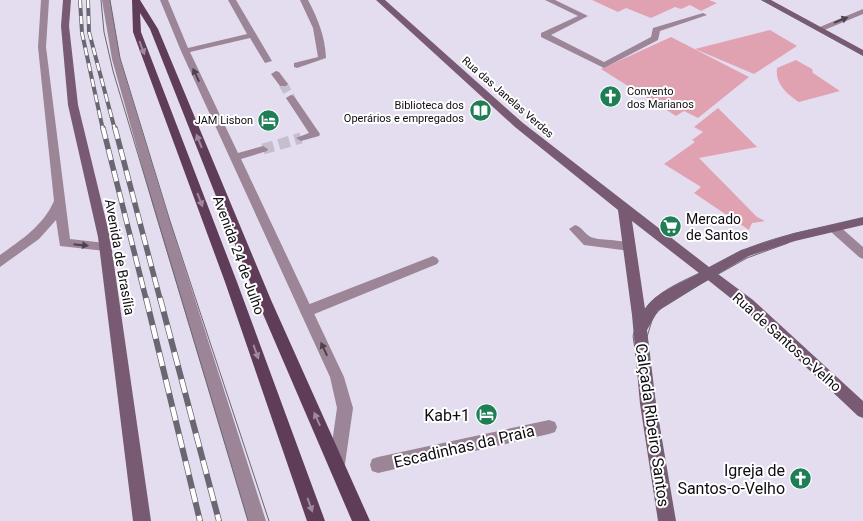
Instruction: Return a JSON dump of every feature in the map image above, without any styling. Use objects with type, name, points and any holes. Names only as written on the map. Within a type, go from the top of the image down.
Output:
[{"type":"main road","name":"Avenida 24 de Julho","points":[[136,0],[154,29],[264,300],[361,521]]},
{"type":"main road","name":"Avenida 24 de Julho","points":[[136,0],[137,32],[231,282],[316,521]]},
{"type":"street","points":[[45,0],[42,47],[64,243],[105,247]]},
{"type":"street","name":"Avenida de Brasília","points":[[67,0],[66,26],[74,106],[105,247],[142,521]]},
{"type":"street","points":[[106,0],[118,68],[257,521]]},
{"type":"street","points":[[164,0],[185,51],[337,378],[345,408],[337,464]]},
{"type":"street","points":[[232,0],[268,61]]},
{"type":"street","points":[[297,65],[322,58],[322,42],[314,19],[304,0]]},
{"type":"street","name":"Rua das Janelas Verdes","points":[[380,0],[519,124],[624,209],[709,274]]},
{"type":"street","points":[[549,0],[584,16],[544,35],[604,65],[655,38],[656,30],[703,15]]},
{"type":"street","points":[[766,0],[863,53]]},
{"type":"street","points":[[819,29],[863,11]]},
{"type":"street","points":[[185,51],[252,34]]},
{"type":"street","points":[[276,74],[283,84]]},
{"type":"street","points":[[291,98],[314,134],[301,138]]},
{"type":"street","points":[[235,157],[263,149]]},
{"type":"street","points":[[0,262],[43,229],[57,209],[60,201]]},
{"type":"street","name":"Calçada Ribeiro Santos","points":[[624,209],[641,329],[648,404],[667,521]]},
{"type":"street","points":[[641,329],[653,308],[664,298],[745,253],[766,245],[863,221]]},
{"type":"street","points":[[834,228],[863,254]]},
{"type":"street","points":[[574,229],[588,242],[630,247]]},
{"type":"street","points":[[306,311],[433,261]]},
{"type":"street","name":"Rua de Santos-o-Velho","points":[[709,274],[748,304],[863,411]]},
{"type":"street","name":"Escadinhas da Praia","points":[[378,465],[549,427]]},
{"type":"shaded area","points":[[592,0],[709,0],[717,3],[701,11],[690,5],[681,9],[675,7],[651,18],[626,8],[618,12]]},
{"type":"shaded area","points":[[770,30],[797,46],[754,74],[695,49]]},
{"type":"shaded area","points":[[671,37],[749,77],[698,118],[684,111],[676,116],[601,69]]},
{"type":"shaded area","points":[[796,60],[812,69],[813,73],[840,91],[799,102],[786,92],[780,84],[777,74],[777,68]]},
{"type":"shaded area","points":[[718,108],[757,147],[699,158],[757,217],[765,221],[752,223],[749,230],[694,193],[701,187],[664,164],[695,142],[692,140],[703,132],[694,127]]},
{"type":"tunnel","points":[[283,84],[291,98]]},
{"type":"tunnel","points":[[263,149],[301,138]]},
{"type":"tram line","points":[[101,0],[104,32],[113,71],[248,521]]},
{"type":"tram line","points":[[110,0],[120,58],[170,221],[269,521]]},
{"type":"tram line","points":[[762,0],[863,55]]},
{"type":"tram line","points":[[660,521],[633,336],[637,322],[644,311],[651,302],[671,287],[745,249],[792,234],[863,219]]},
{"type":"tram line","points":[[674,521],[652,383],[647,337],[653,317],[665,304],[747,258],[788,243]]},
{"type":"railway","points":[[80,0],[82,33],[103,130]]},
{"type":"railway","points":[[88,0],[89,32],[115,130]]},
{"type":"railway","points":[[103,128],[146,299]]},
{"type":"railway","points":[[115,128],[160,299]]},
{"type":"railway","points":[[146,298],[200,521]]},
{"type":"railway","points":[[160,298],[219,521]]},
{"type":"place","name":"Convento dos Marianos","points":[[611,97]]},
{"type":"place","name":"Biblioteca dos Operários e empregados","points":[[480,111]]},
{"type":"place","name":"JAM Lisbon","points":[[269,120]]},
{"type":"place","name":"Mercado de Santos","points":[[670,227]]},
{"type":"place","name":"Kab+1","points":[[486,415]]},
{"type":"place","name":"Igreja de Santos-o-Velho","points":[[801,479]]}]
